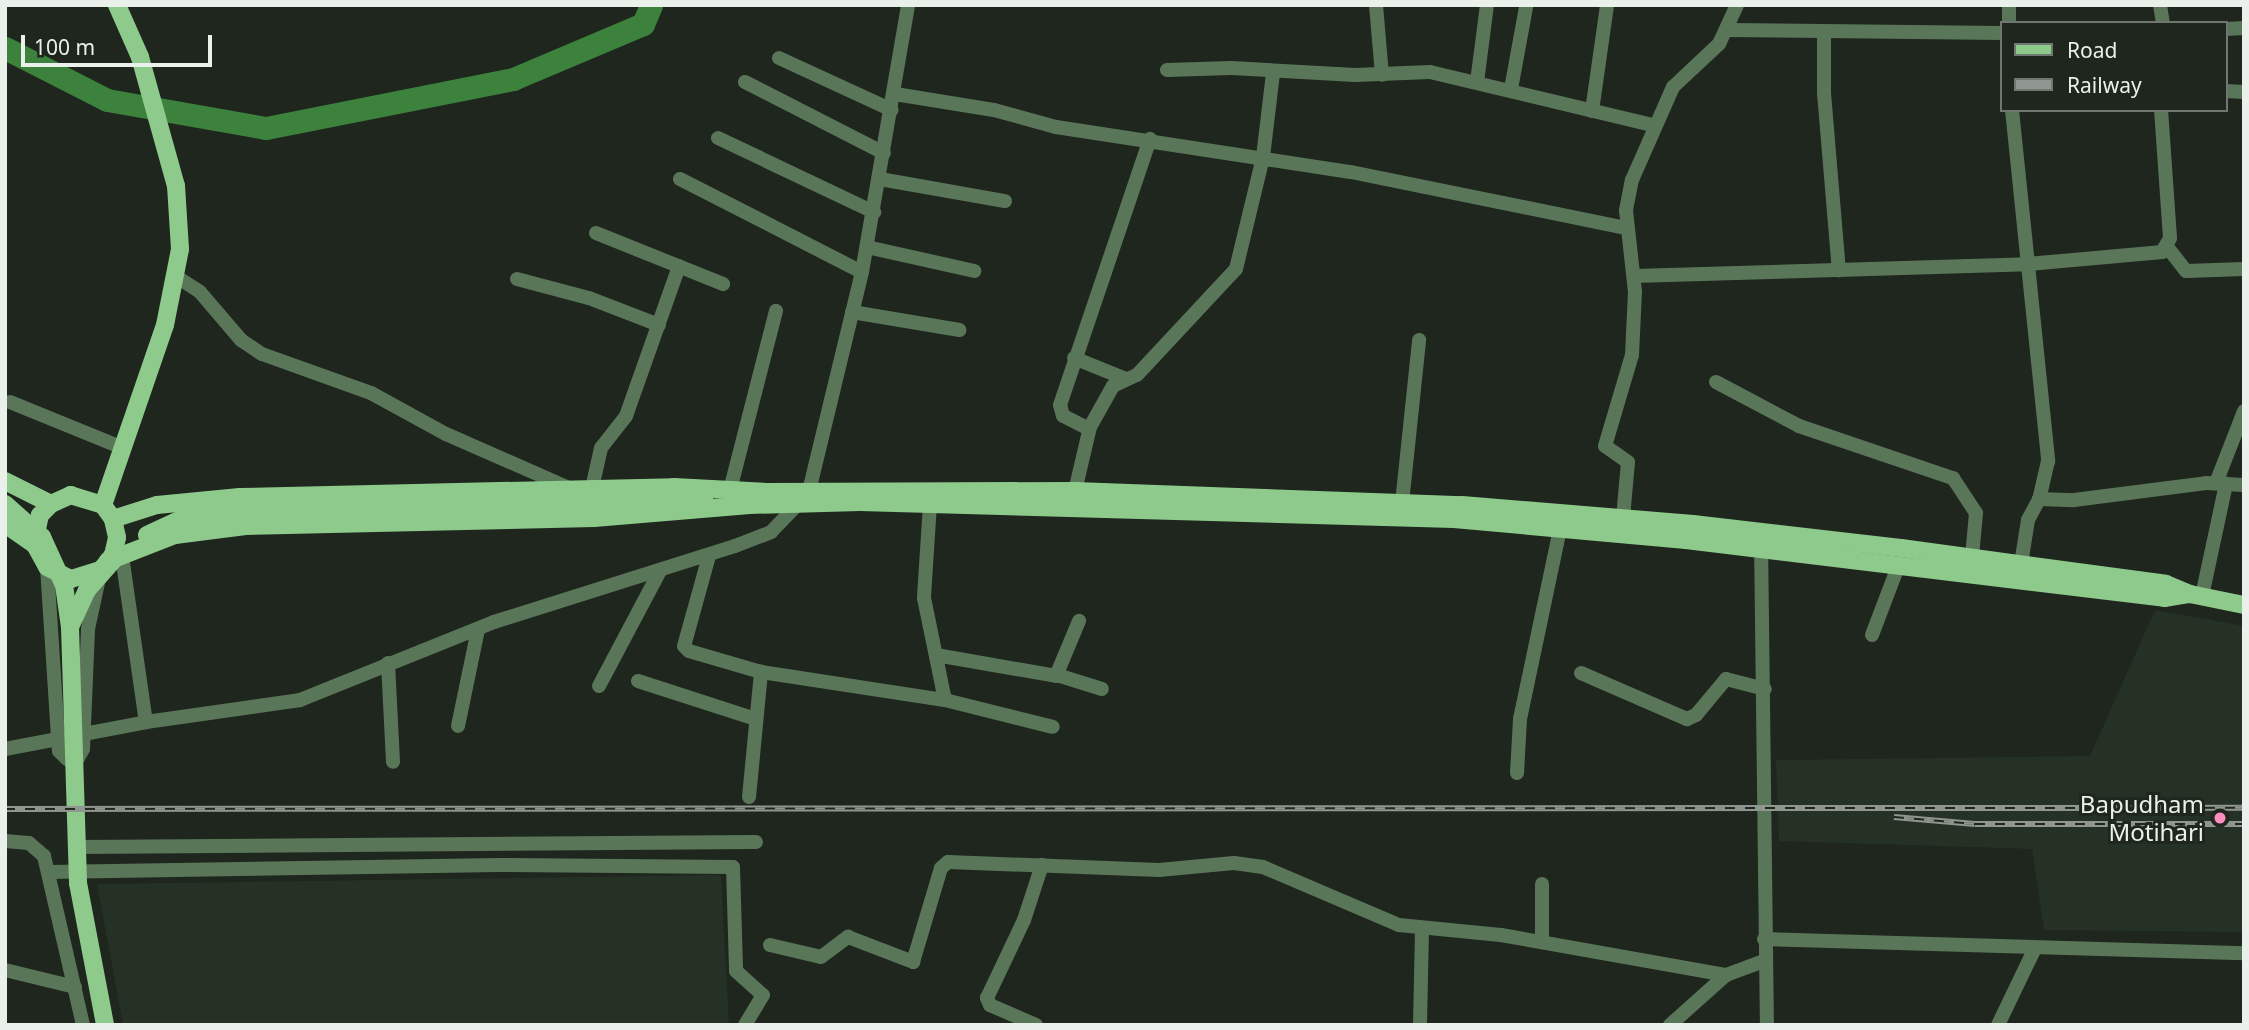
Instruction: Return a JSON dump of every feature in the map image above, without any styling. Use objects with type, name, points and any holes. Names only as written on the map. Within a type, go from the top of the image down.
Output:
[{"type":"main road","points":[[111,562],[117,537],[108,512],[123,448],[165,325],[177,276],[176,186],[149,86],[117,5]]},
{"type":"main road","points":[[5,481],[51,504]]},
{"type":"main road","points":[[35,545],[35,529],[51,504],[71,495],[108,512],[228,498],[592,488],[724,489],[803,497],[930,504],[1454,519],[1899,564],[2164,598],[2196,595]]},
{"type":"main road","points":[[70,627],[87,590],[110,563],[133,543],[182,519],[234,513],[700,500],[724,489]]},
{"type":"main road","points":[[5,524],[35,545],[47,567],[71,579],[175,535],[245,526],[594,518],[720,509],[803,497],[1075,491],[1402,503],[1623,518],[1972,557],[2166,584],[2196,595],[2244,605]]},
{"type":"main road","points":[[700,500],[720,509]]},
{"type":"main road","points":[[5,504],[31,524],[57,563],[70,627],[76,847],[82,917],[104,1025]]},
{"type":"street","points":[[5,749],[146,722],[277,706],[478,629],[709,556],[771,532],[803,497],[852,312],[874,212],[908,5]]},
{"type":"street","points":[[1376,5],[1382,75]]},
{"type":"street","points":[[1477,82],[1487,5]]},
{"type":"street","points":[[1592,111],[1607,5]]},
{"type":"street","points":[[1623,518],[1628,460],[1605,446],[1632,355],[1634,276],[1626,228],[1632,180],[1653,125],[1673,87],[1719,44],[1737,5]]},
{"type":"street","points":[[1511,89],[1527,7]]},
{"type":"street","points":[[1726,30],[2000,33]]},
{"type":"street","points":[[1824,33],[1824,93],[1839,270]]},
{"type":"street","points":[[779,58],[892,110]]},
{"type":"street","points":[[1167,70],[1231,68],[1273,73],[1382,75],[1418,71],[1511,89],[1653,125]]},
{"type":"street","points":[[1075,491],[1089,429],[1113,386],[1142,370],[1236,269],[1263,157],[1273,73]]},
{"type":"street","points":[[745,82],[884,153]]},
{"type":"street","points":[[895,94],[994,110],[1056,127],[1263,157],[1626,228]]},
{"type":"street","points":[[2012,112],[2048,461],[2039,499],[2028,520],[2021,564]]},
{"type":"street","points":[[2161,112],[2168,248],[2186,271],[2244,269]]},
{"type":"street","points":[[718,138],[874,212]]},
{"type":"street","points":[[1089,429],[1060,411],[1074,358],[1150,139]]},
{"type":"street","points":[[880,178],[1005,201]]},
{"type":"street","points":[[680,179],[862,272]]},
{"type":"street","points":[[596,233],[723,284]]},
{"type":"street","points":[[867,247],[974,271]]},
{"type":"street","points":[[1634,276],[2028,264],[2168,248]]},
{"type":"street","points":[[592,488],[601,448],[626,416],[679,266]]},
{"type":"street","points":[[177,276],[200,292],[241,340],[262,354],[347,382],[446,433],[571,489]]},
{"type":"street","points":[[517,279],[598,301],[659,325]]},
{"type":"street","points":[[724,489],[776,311]]},
{"type":"street","points":[[852,312],[959,330]]},
{"type":"street","points":[[1402,503],[1419,340]]},
{"type":"street","points":[[1074,358],[1126,379]]},
{"type":"street","points":[[1716,383],[1799,426],[1953,478],[1976,513],[1972,557]]},
{"type":"street","points":[[10,402],[123,448]]},
{"type":"street","points":[[2196,595],[2221,484],[2244,411]]},
{"type":"street","points":[[2039,499],[2074,500],[2115,491],[2244,485]]},
{"type":"street","points":[[930,504],[924,598],[945,701]]},
{"type":"street","points":[[1517,772],[1520,719],[1560,529]]},
{"type":"street","points":[[1760,532],[1765,689],[1766,1025]]},
{"type":"street","points":[[709,556],[685,648],[761,671],[945,701],[1053,727]]},
{"type":"street","points":[[111,562],[146,722]]},
{"type":"street","points":[[47,567],[60,755],[74,759],[81,754],[88,629],[111,562]]},
{"type":"street","points":[[1872,635],[1899,564]]},
{"type":"street","points":[[598,686],[660,571]]},
{"type":"street","points":[[1058,675],[1079,621]]},
{"type":"street","points":[[458,726],[478,629]]},
{"type":"street","points":[[936,655],[1058,675],[1102,689]]},
{"type":"street","points":[[388,663],[393,762]]},
{"type":"street","points":[[749,797],[761,671]]},
{"type":"street","points":[[1581,673],[1687,719],[1696,715],[1726,679],[1765,689]]},
{"type":"street","points":[[638,681],[756,719]]},
{"type":"street","points":[[5,841],[39,848],[48,872],[83,1025]]},
{"type":"street","points":[[76,847],[757,842]]},
{"type":"street","points":[[770,945],[821,957],[848,937],[911,963],[946,862],[1158,870],[1255,865],[1377,918],[1422,929],[1542,942],[1726,975]]},
{"type":"street","points":[[1036,1025],[990,1005],[987,998],[1024,920],[1042,865]]},
{"type":"street","points":[[48,872],[730,867],[736,873],[736,971],[763,995],[744,1025]]},
{"type":"street","points":[[1542,884],[1542,942]]},
{"type":"street","points":[[1420,1025],[1422,929]]},
{"type":"street","points":[[1764,939],[2244,953]]},
{"type":"street","points":[[1998,1025],[2035,948]]},
{"type":"street","points":[[1670,1025],[1726,975],[1764,961]]},
{"type":"street","points":[[5,970],[75,987]]},
{"type":"shaded area","points":[[2155,610],[2244,626],[2244,932],[2044,930],[2032,849],[1779,841],[1776,760],[2090,756]]},
{"type":"shaded area","points":[[721,875],[729,1025],[123,1025],[97,884]]},
{"type":"waterway","points":[[5,48],[107,100],[266,128],[513,79],[643,24],[651,5]]},
{"type":"railway","points":[[5,809],[2244,808]]},
{"type":"railway","points":[[1894,817],[1975,824],[2244,824]]},
{"type":"place","name":"Bapudham Motihari","points":[[2220,818]]}]
